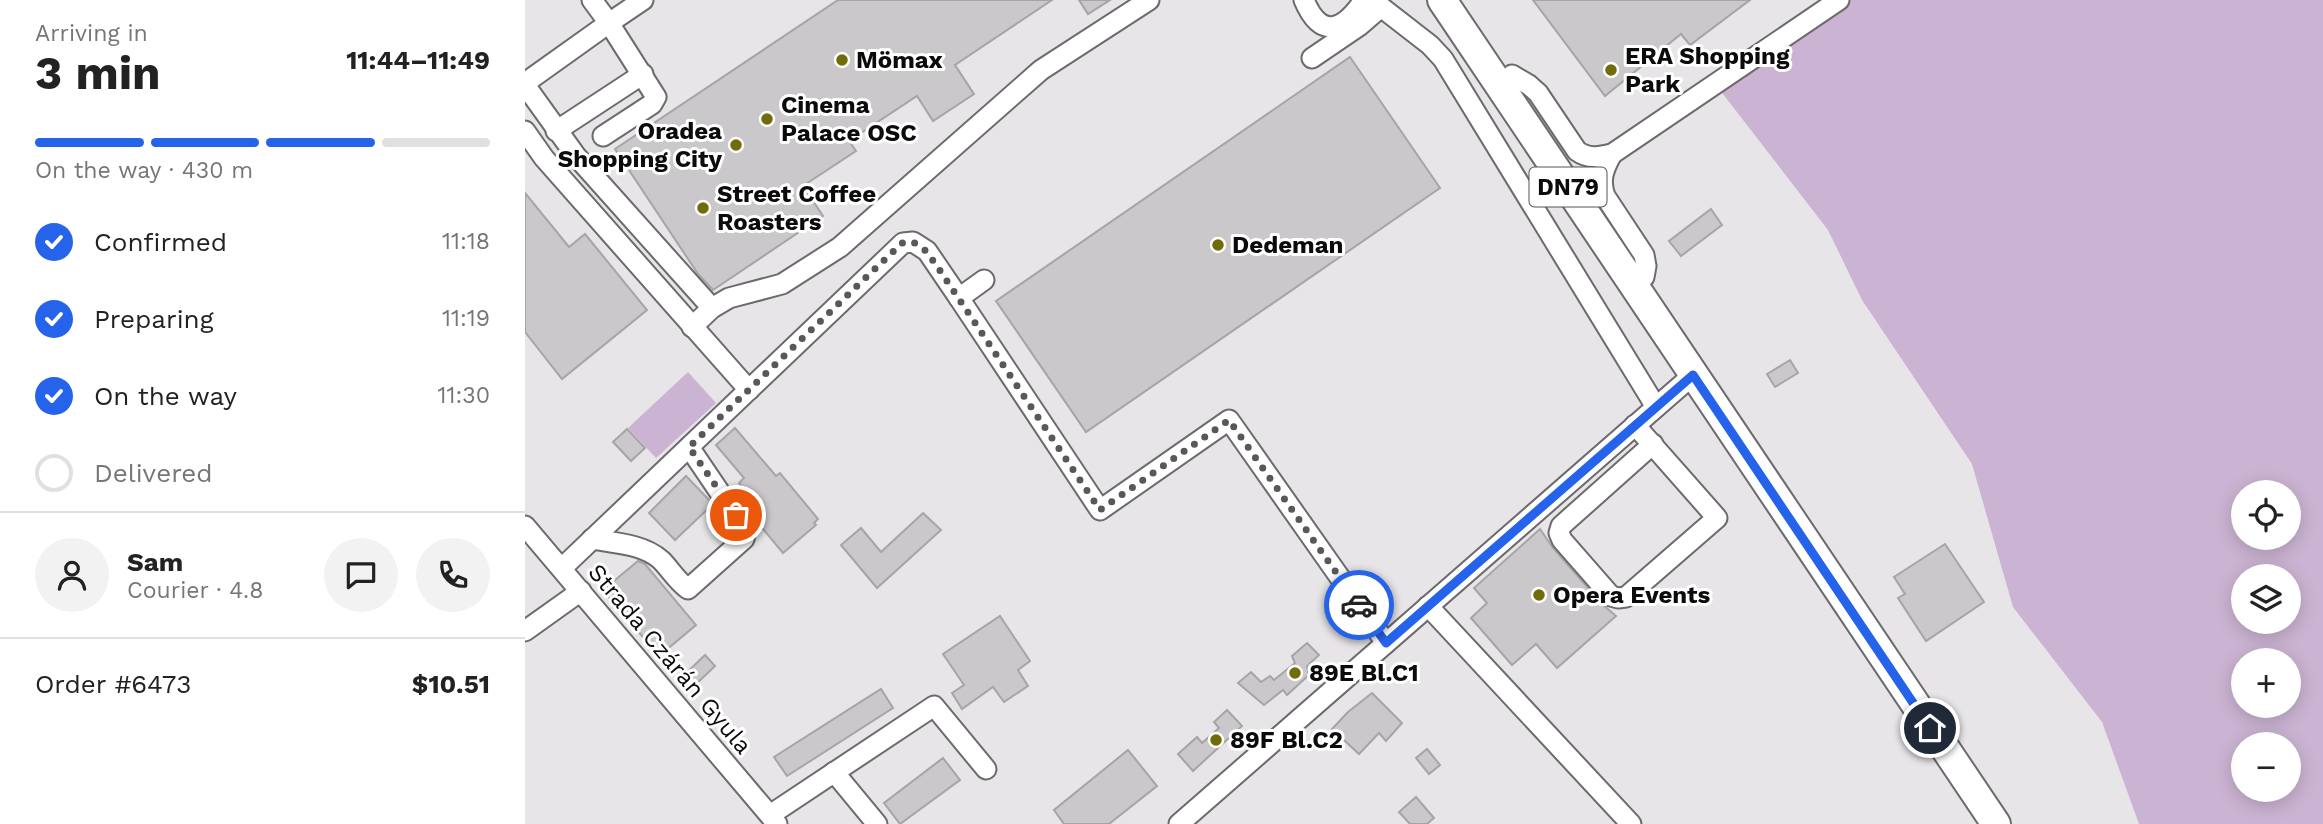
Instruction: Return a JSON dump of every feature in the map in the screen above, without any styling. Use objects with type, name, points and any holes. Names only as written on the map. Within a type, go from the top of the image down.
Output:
[{"type":"highway","name":"DN79","points":[[1443,0],[1996,824]]},
{"type":"highway","name":"DN79","points":[[1463,0],[1644,277],[2015,824]]},
{"type":"street","points":[[592,0],[656,97],[652,104],[603,136]]},
{"type":"street","points":[[643,0],[525,84],[576,156],[712,308]]},
{"type":"street","points":[[692,327],[712,308],[729,298],[782,284],[840,247],[1041,70],[1149,0]]},
{"type":"street","points":[[1304,0],[1309,12],[1320,25],[1331,27],[1350,18],[1372,2]]},
{"type":"street","points":[[1512,75],[1538,93],[1577,151],[1583,155],[1597,157],[1612,154],[1839,0]]},
{"type":"street","points":[[1312,58],[1360,26],[1372,2]]},
{"type":"street","points":[[1372,2],[1430,45],[1443,59],[1656,407]]},
{"type":"street","points":[[556,131],[643,74]]},
{"type":"street","points":[[525,131],[544,158],[749,390]]},
{"type":"street","points":[[1612,154],[1605,167],[1602,187],[1605,196],[1644,255],[1644,277]]},
{"type":"street","points":[[562,568],[902,243],[913,242],[926,251],[959,298],[1100,510],[1229,420],[1386,643]]},
{"type":"street","points":[[959,298],[984,280]]},
{"type":"street","points":[[1179,824],[1693,375]]},
{"type":"street","points":[[1635,425],[1653,444],[1717,518],[1626,597],[1618,598],[1611,596],[1562,540],[1559,533],[1561,526],[1653,444]]},
{"type":"street","points":[[592,539],[648,551],[661,560],[688,589],[744,539],[746,531],[689,447]]},
{"type":"street","name":"Strada Czárán Gyula","points":[[525,526],[773,820]]},
{"type":"street","points":[[525,631],[581,590]]},
{"type":"street","points":[[1429,606],[1631,824]]},
{"type":"street","points":[[773,820],[834,772],[934,706],[986,769]]},
{"type":"street","points":[[834,772],[877,824]]},
{"type":"shaded area","points":[[1835,0],[2323,0],[2323,824],[2139,824],[2102,722],[2013,607],[1972,464],[1862,300],[1828,230],[1716,85]]},
{"type":"shaded area","points":[[688,372],[716,403],[656,458],[628,428]]},
{"type":"building","name":"Oradea Shopping City","points":[[838,0],[1052,0],[955,65],[974,94],[933,121],[917,96],[849,141],[856,151],[803,186],[823,216],[713,290],[698,274],[615,149]]},
{"type":"building","points":[[1079,0],[1110,0],[1088,14]]},
{"type":"building","name":"ERA Shopping Park","points":[[1533,0],[1750,0],[1690,45],[1681,34],[1605,96]]},
{"type":"building","name":"Dedeman","points":[[1350,57],[1440,188],[1086,432],[996,301]]},
{"type":"building","points":[[525,193],[569,247],[585,234],[647,310],[562,379],[525,332]]},
{"type":"building","points":[[1711,209],[1722,225],[1681,256],[1669,241]]},
{"type":"building","points":[[1790,360],[1798,373],[1775,387],[1767,374]]},
{"type":"building","points":[[735,428],[776,476],[780,473],[818,519],[814,523],[816,525],[783,553],[743,505],[752,498],[739,483],[744,478],[716,445]]},
{"type":"building","points":[[627,429],[645,448],[631,461],[613,442]]},
{"type":"building","points":[[686,476],[713,504],[675,540],[649,513]]},
{"type":"building","points":[[923,513],[941,530],[877,588],[841,545],[861,528],[881,552]]},
{"type":"building","name":"Opera Events","points":[[1540,529],[1553,548],[1602,604],[1616,616],[1557,668],[1536,644],[1512,665],[1471,618],[1487,603],[1474,588]]},
{"type":"building","points":[[1945,544],[1984,602],[1926,641],[1898,598],[1905,594],[1894,577]]},
{"type":"building","points":[[638,561],[645,564],[696,625],[659,656],[603,590]]},
{"type":"building","points":[[1000,616],[1030,661],[1018,670],[1028,686],[1004,702],[993,687],[962,709],[952,693],[964,685],[943,654]]},
{"type":"building","name":"89E Bl.C1","points":[[1307,643],[1319,655],[1307,666],[1309,675],[1287,695],[1283,690],[1264,705],[1238,683],[1251,672],[1261,682],[1270,676],[1274,680],[1295,663],[1292,656]]},
{"type":"building","points":[[705,655],[715,666],[690,690],[680,679]]},
{"type":"building","points":[[881,689],[893,708],[787,776],[774,757]]},
{"type":"building","points":[[1372,693],[1402,723],[1386,741],[1379,733],[1359,754],[1332,729]]},
{"type":"building","name":"89F Bl.C2","points":[[1227,710],[1242,726],[1193,771],[1178,754],[1197,737],[1202,743],[1219,728],[1214,722]]},
{"type":"building","points":[[1427,749],[1440,765],[1429,774],[1416,758]]},
{"type":"building","points":[[1128,750],[1157,786],[1109,824],[1064,824],[1054,810]]},
{"type":"building","points":[[943,758],[960,780],[900,824],[884,803]]},
{"type":"building","points":[[1416,797],[1434,818],[1427,824],[1410,824],[1399,812]]},
{"type":"way so far","points":[[736,515],[689,447],[902,243],[913,242],[921,245],[937,266],[1100,510],[1229,420],[1359,605]]},
{"type":"place","name":"Mömax","points":[[842,60]]},
{"type":"place","name":"ERA Shopping Park","points":[[1611,70]]},
{"type":"place","name":"Cinema Palace OSC","points":[[767,119]]},
{"type":"place","name":"Oradea Shopping City","points":[[736,145]]},
{"type":"place","name":"Street Coffee Roasters","points":[[703,208]]},
{"type":"place","name":"Dedeman","points":[[1218,245]]},
{"type":"place","name":"Opera Events","points":[[1539,595]]},
{"type":"place","name":"89E Bl.C1","points":[[1295,673]]},
{"type":"place","name":"89F Bl.C2","points":[[1216,740]]},
{"type":"route","points":[[1359,605],[1386,643],[1693,375],[1930,728]]}]
